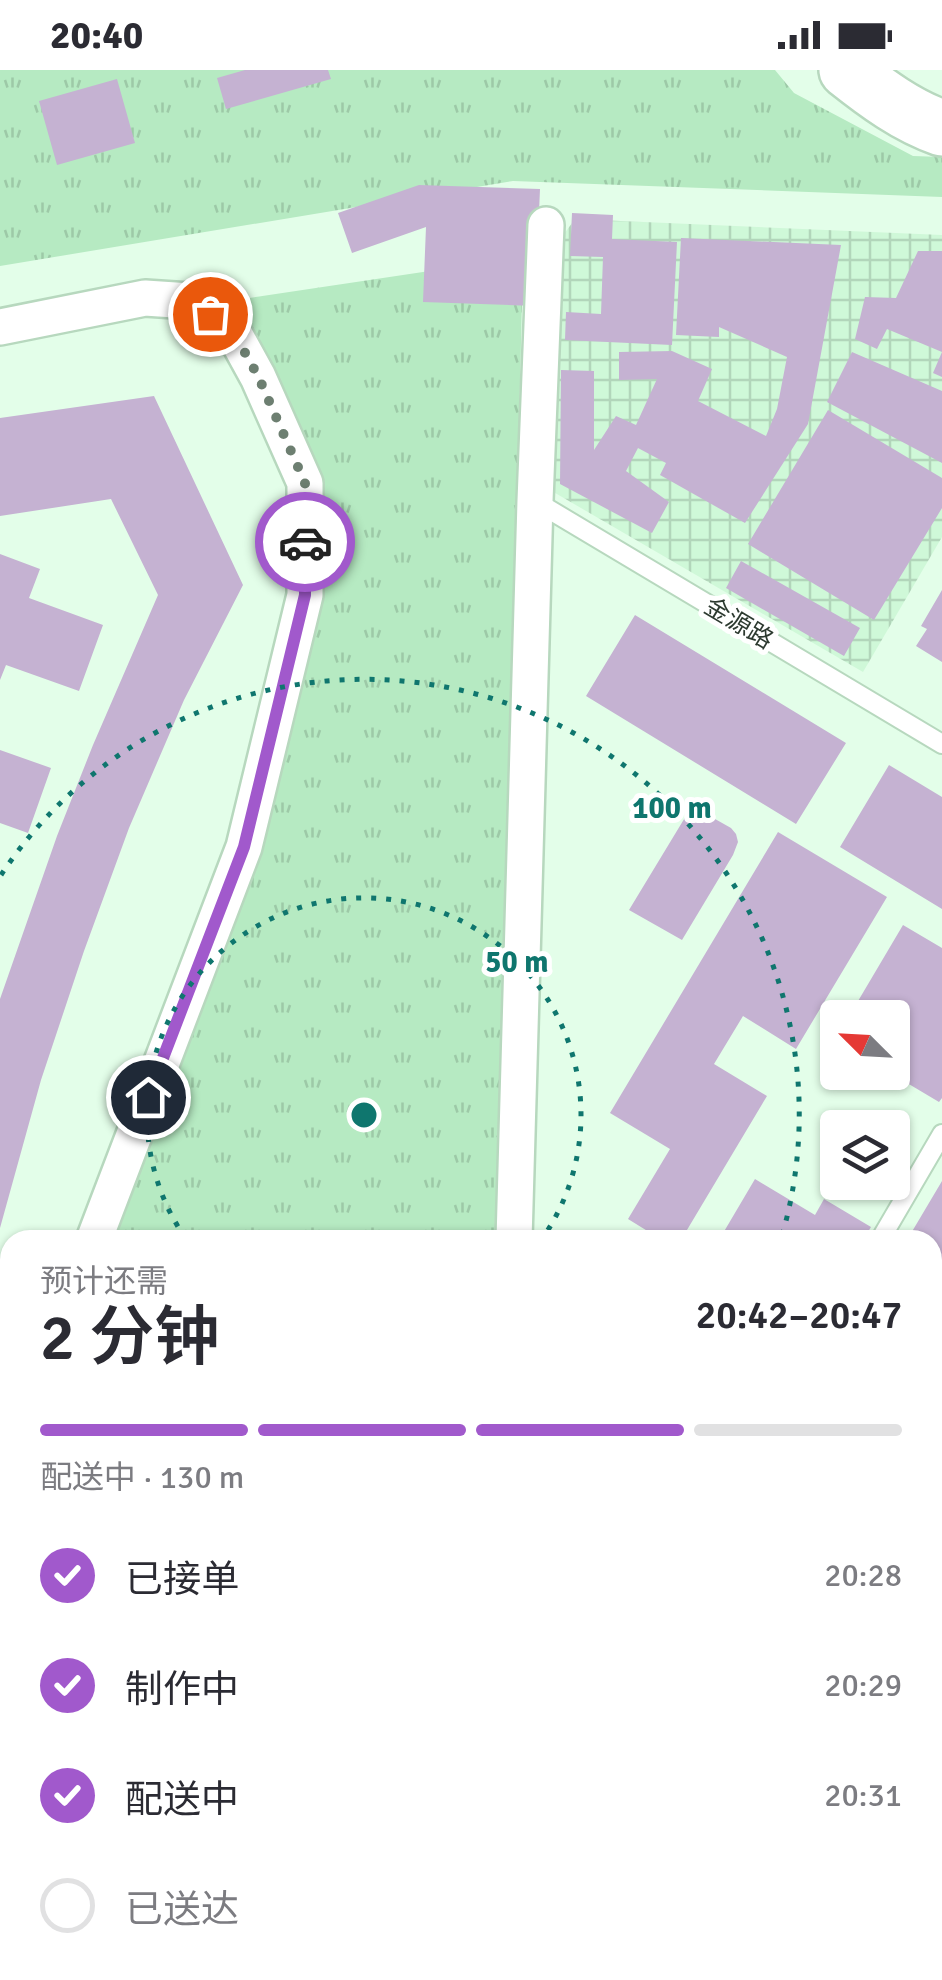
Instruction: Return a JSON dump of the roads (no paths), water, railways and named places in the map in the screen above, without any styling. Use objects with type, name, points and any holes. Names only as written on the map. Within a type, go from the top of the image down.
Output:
[{"type":"highway","points":[[847,70],[922,121],[942,128]]},
{"type":"street","points":[[514,1230],[546,225]]},
{"type":"street","points":[[0,327],[145,298],[190,301],[230,326],[258,376],[305,483],[305,595],[244,847],[98,1230]]},
{"type":"lane","name":"金源路","points":[[535,501],[942,744]]},
{"type":"lane","points":[[886,1230],[942,1134]]}]
